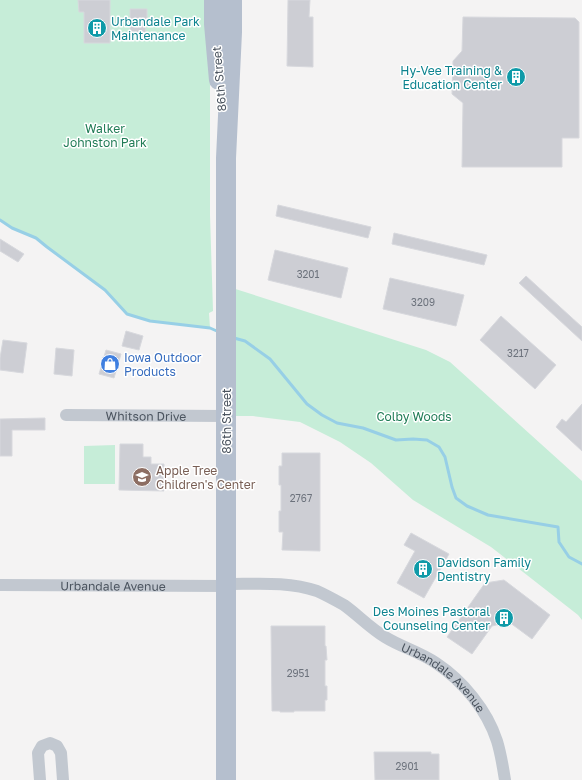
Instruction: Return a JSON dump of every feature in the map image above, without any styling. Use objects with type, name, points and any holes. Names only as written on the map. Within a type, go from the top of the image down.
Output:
[{"type":"main road","name":"86th Street","points":[[214,0],[214,24],[226,158]]},
{"type":"main road","name":"86th Street","points":[[226,780],[226,158],[232,32],[232,0]]},
{"type":"street","name":"Whitson Drive","points":[[66,415],[226,416]]},
{"type":"street","name":"Urbandale Avenue","points":[[0,585],[277,584],[300,586],[317,591],[346,607],[371,628],[386,638],[417,652],[436,663],[451,674],[466,689],[485,716],[496,740],[502,761],[505,780]]},
{"type":"street","points":[[40,780],[38,753],[42,746],[50,743],[58,746],[61,753],[63,780]]},
{"type":"green space","name":"Walker Johnston Park","points":[[0,0],[209,0],[210,215],[213,311],[209,313],[210,328],[150,321],[127,314],[105,290],[36,238],[12,228],[0,220]]},
{"type":"green space","name":"Colby Woods","points":[[226,286],[426,350],[450,362],[582,481],[582,620],[578,615],[491,547],[413,500],[371,463],[340,442],[300,422],[253,416],[226,416]]},
{"type":"green space","points":[[115,445],[115,484],[84,484],[84,446]]},
{"type":"building","name":"Urbandale Park Maintenance","points":[[78,0],[110,0],[110,43],[84,43],[84,12],[79,12]]},
{"type":"building","points":[[288,0],[310,0],[309,17],[313,17],[313,67],[287,66]]},
{"type":"building","points":[[130,9],[147,9],[147,25],[145,25],[146,35],[130,35]]},
{"type":"building","name":"Hy-Vee Training & Education Center","points":[[463,17],[575,18],[579,22],[579,138],[562,138],[562,167],[462,167],[463,103],[452,94],[453,61],[462,51]]},
{"type":"building","points":[[278,205],[371,227],[368,238],[276,216]]},
{"type":"building","points":[[394,233],[487,255],[484,265],[392,244]]},
{"type":"building","points":[[0,239],[24,254],[18,262],[0,251]]},
{"type":"building","points":[[275,250],[348,268],[341,298],[268,280]]},
{"type":"building","points":[[526,276],[582,327],[582,341],[519,283]]},
{"type":"building","points":[[390,278],[464,295],[456,326],[383,309]]},
{"type":"building","points":[[501,316],[556,365],[535,389],[480,340]]},
{"type":"building","points":[[126,331],[143,336],[139,350],[122,346]]},
{"type":"building","points":[[3,340],[27,343],[23,373],[0,370]]},
{"type":"building","points":[[56,348],[74,350],[72,376],[54,374]]},
{"type":"building","name":"Iowa Outdoor Products","points":[[106,350],[121,354],[114,378],[99,374]]},
{"type":"building","points":[[582,404],[582,451],[556,427],[562,419],[566,422]]},
{"type":"building","points":[[45,418],[45,430],[12,430],[12,456],[0,456],[0,419]]},
{"type":"building","name":"Apple Tree Children's Center","points":[[120,444],[143,444],[143,457],[151,457],[151,464],[164,464],[164,491],[119,490]]},
{"type":"building","points":[[282,453],[320,453],[320,551],[282,550],[283,532],[279,532],[281,485],[279,485],[279,466],[282,466]]},
{"type":"building","name":"Davidson Family Dentistry","points":[[411,533],[449,554],[424,598],[397,583],[415,551],[404,545]]},
{"type":"building","name":"Des Moines Pastoral Counseling Center","points":[[504,580],[550,615],[532,639],[509,622],[492,626],[472,654],[447,637],[485,583]]},
{"type":"building","points":[[271,626],[325,626],[327,660],[325,660],[325,686],[327,686],[327,700],[325,700],[325,711],[272,711]]},
{"type":"building","points":[[374,752],[431,752],[431,754],[439,754],[439,780],[375,780]]},
{"type":"waterway","points":[[0,220],[12,228],[36,238],[105,290],[127,314],[150,321],[210,328],[219,332]]},
{"type":"waterway","points":[[234,338],[245,341],[270,359],[307,404],[322,415],[337,423],[363,428],[396,440],[427,440],[439,447],[445,457],[456,498],[467,506],[488,515],[558,527],[559,542],[569,557],[582,564]]},
{"type":"place","name":"Urbandale Park Maintenance","points":[[97,28]]},
{"type":"place","name":"Hy-Vee Training & Education Center","points":[[516,77]]},
{"type":"place","name":"Iowa Outdoor Products","points":[[110,364]]},
{"type":"place","name":"Apple Tree Children's Center","points":[[142,477]]},
{"type":"place","name":"Davidson Family Dentistry","points":[[423,569]]},
{"type":"place","name":"Des Moines Pastoral Counseling Center","points":[[504,618]]}]
